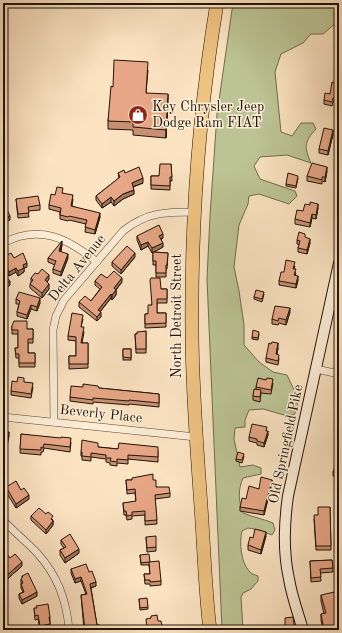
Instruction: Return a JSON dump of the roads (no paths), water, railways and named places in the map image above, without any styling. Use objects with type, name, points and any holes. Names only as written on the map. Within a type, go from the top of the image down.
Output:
[{"type":"highway","name":"North Detroit Street","points":[[210,630],[196,437],[192,330],[194,212],[202,116],[217,3]]},
{"type":"street","name":"Delta Avenue","points":[[54,422],[52,337],[54,322],[58,310],[64,300],[123,231],[140,219],[162,212],[194,212]]},
{"type":"street","points":[[3,243],[14,238],[29,235],[55,237],[71,243],[97,262]]},
{"type":"street","name":"Old Springfield Pike","points":[[303,630],[286,565],[286,516],[288,496],[339,264]]},
{"type":"street","points":[[316,369],[339,374]]},
{"type":"street","name":"Beverly Place","points":[[3,417],[196,437]]},
{"type":"street","points":[[3,520],[38,554],[52,573],[62,595],[69,630]]},
{"type":"place","name":"Key Chrysler Jeep Dodge Ram FIAT","points":[[138,115]]}]
